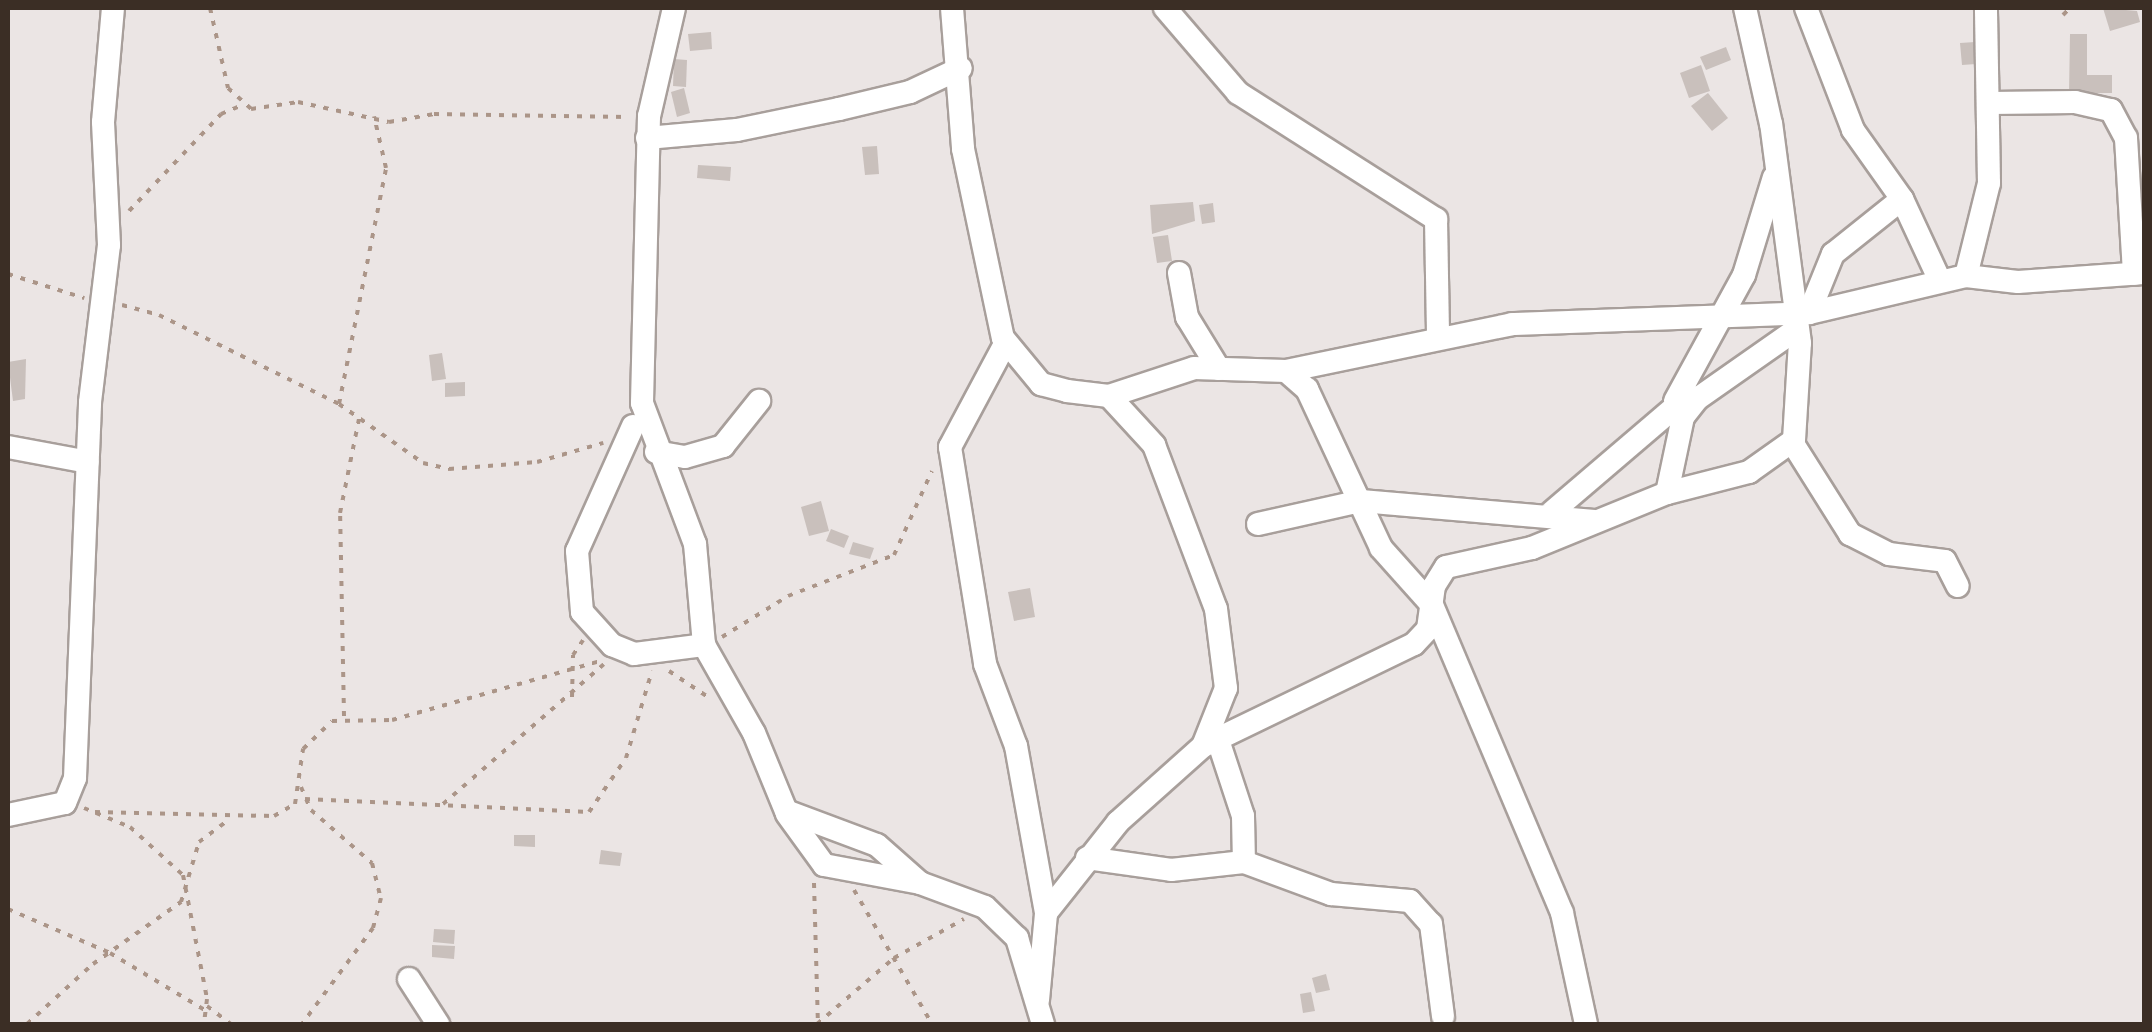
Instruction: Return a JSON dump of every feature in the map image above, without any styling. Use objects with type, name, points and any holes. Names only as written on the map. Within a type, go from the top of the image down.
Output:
[{"type":"street","points":[[8,814],[65,803],[82,701],[88,462],[100,304],[109,245],[103,122],[112,8]]},
{"type":"street","points":[[674,8],[648,127],[638,322],[642,403],[656,452],[695,544],[704,644],[754,733],[786,811],[825,864],[920,883],[986,906],[1017,938],[1043,1024]]},
{"type":"street","points":[[952,8],[961,68],[963,149],[1005,344],[1041,384],[1109,396],[1183,369],[1286,371],[1438,334],[1723,315],[1800,319],[1966,276],[2018,282],[2139,274],[2126,138],[2112,110],[2075,102],[1990,103]]},
{"type":"street","points":[[1165,8],[1238,93],[1436,219],[1438,334]]},
{"type":"street","points":[[1744,8],[1800,319],[1792,442],[1850,534],[1890,554],[1946,561],[1958,586]]},
{"type":"street","points":[[1806,8],[1853,130],[1902,198],[1940,281]]},
{"type":"street","points":[[1966,276],[1986,219],[1990,103],[1986,8]]},
{"type":"street","points":[[648,127],[722,132],[910,92],[961,68]]},
{"type":"street","points":[[1552,512],[1675,400],[1755,248],[1776,173]]},
{"type":"street","points":[[1667,493],[1683,417],[1714,386],[1800,319],[1833,254],[1902,198]]},
{"type":"street","points":[[1178,274],[1187,317],[1220,369]]},
{"type":"street","points":[[1005,344],[950,446],[985,664],[1016,746],[1046,913],[1038,1000]]},
{"type":"street","points":[[1286,371],[1307,388],[1381,548],[1432,604],[1562,913],[1586,1024]]},
{"type":"street","points":[[1675,400],[1714,386]]},
{"type":"street","points":[[1109,396],[1154,445],[1216,610],[1226,688],[1210,743],[1243,816],[1244,862]]},
{"type":"street","points":[[656,452],[685,457],[723,446],[740,434],[759,402]]},
{"type":"street","points":[[633,426],[573,571],[582,612],[596,630],[634,654],[704,644]]},
{"type":"street","points":[[1046,913],[1088,858],[1210,743],[1414,644],[1428,628],[1446,567],[1532,548],[1667,493],[1749,472],[1792,442]]},
{"type":"street","points":[[8,447],[88,462]]},
{"type":"street","points":[[1258,524],[1360,501],[1552,512],[1594,521]]},
{"type":"street","points":[[786,811],[877,845],[920,883]]},
{"type":"street","points":[[1088,858],[1171,870],[1244,862],[1331,894],[1421,906],[1431,924],[1443,1016]]},
{"type":"street","points":[[409,980],[438,1024]]},
{"type":"path","points":[[210,8],[223,73],[240,106]]},
{"type":"path","points":[[2063,16],[2070,8]]},
{"type":"path","points":[[109,245],[135,202],[220,114],[240,106],[298,102],[373,114],[389,122],[434,114],[648,127]]},
{"type":"path","points":[[339,404],[386,168],[373,114]]},
{"type":"path","points":[[8,274],[100,304],[159,314],[339,404],[408,455],[449,468],[574,456],[633,426]]},
{"type":"path","points":[[344,719],[340,513],[359,419]]},
{"type":"path","points":[[704,644],[757,622],[788,596],[894,554],[950,446]]},
{"type":"path","points":[[572,697],[571,667],[578,645],[596,630]]},
{"type":"path","points":[[95,812],[228,821],[286,811],[300,783],[308,741],[344,719],[392,720],[571,667],[634,654]]},
{"type":"path","points":[[444,804],[572,697],[607,660]]},
{"type":"path","points":[[305,800],[590,812],[626,758],[654,662],[726,710]]},
{"type":"path","points":[[300,783],[305,800],[372,863],[381,898],[374,928],[302,1024]]},
{"type":"path","points":[[65,803],[95,812],[161,849],[189,890]]},
{"type":"path","points":[[204,1024],[206,1008],[189,890],[199,842],[228,821]]},
{"type":"path","points":[[825,864],[894,958],[932,1024]]},
{"type":"path","points":[[818,1024],[811,954],[825,864]]},
{"type":"path","points":[[27,1024],[110,952],[153,927],[189,890]]},
{"type":"path","points":[[818,1024],[894,958],[986,906]]},
{"type":"path","points":[[8,909],[110,952],[231,1024]]},
{"type":"building","points":[[2103,8],[2137,11],[2140,22],[2110,31]]},
{"type":"building","points":[[711,32],[712,49],[690,51],[688,34]]},
{"type":"building","points":[[2070,34],[2087,34],[2087,75],[2112,75],[2112,93],[2069,93]]},
{"type":"building","points":[[1975,42],[1976,64],[1962,65],[1960,43]]},
{"type":"building","points":[[1726,47],[1731,60],[1706,70],[1700,57]]},
{"type":"building","points":[[674,59],[687,60],[686,87],[673,86]]},
{"type":"building","points":[[1701,65],[1710,91],[1689,98],[1680,73]]},
{"type":"building","points":[[684,88],[690,113],[677,117],[671,92]]},
{"type":"building","points":[[1708,93],[1728,118],[1712,131],[1691,106]]},
{"type":"building","points":[[877,146],[879,174],[865,175],[862,147]]},
{"type":"building","points":[[698,165],[731,167],[730,181],[697,178]]},
{"type":"building","points":[[1193,202],[1195,221],[1152,234],[1150,205]]},
{"type":"building","points":[[1213,203],[1215,222],[1202,224],[1199,205]]},
{"type":"building","points":[[1168,235],[1172,261],[1157,263],[1153,237]]},
{"type":"building","points":[[442,353],[446,379],[432,381],[429,355]]},
{"type":"building","points":[[26,359],[25,399],[13,401],[8,362]]},
{"type":"building","points":[[465,382],[465,396],[445,397],[445,383]]},
{"type":"building","points":[[821,501],[829,531],[809,536],[801,507]]},
{"type":"building","points":[[831,529],[849,536],[844,548],[826,541]]},
{"type":"building","points":[[853,542],[874,548],[870,559],[849,554]]},
{"type":"building","points":[[1030,588],[1035,617],[1014,621],[1008,592]]},
{"type":"building","points":[[514,835],[535,835],[535,847],[514,846]]},
{"type":"building","points":[[601,850],[622,853],[620,866],[599,864]]},
{"type":"building","points":[[434,929],[455,930],[454,944],[433,942]]},
{"type":"building","points":[[432,945],[455,946],[454,959],[432,957]]},
{"type":"building","points":[[1326,974],[1330,990],[1316,993],[1312,978]]},
{"type":"building","points":[[1311,992],[1315,1011],[1303,1013],[1300,994]]}]
